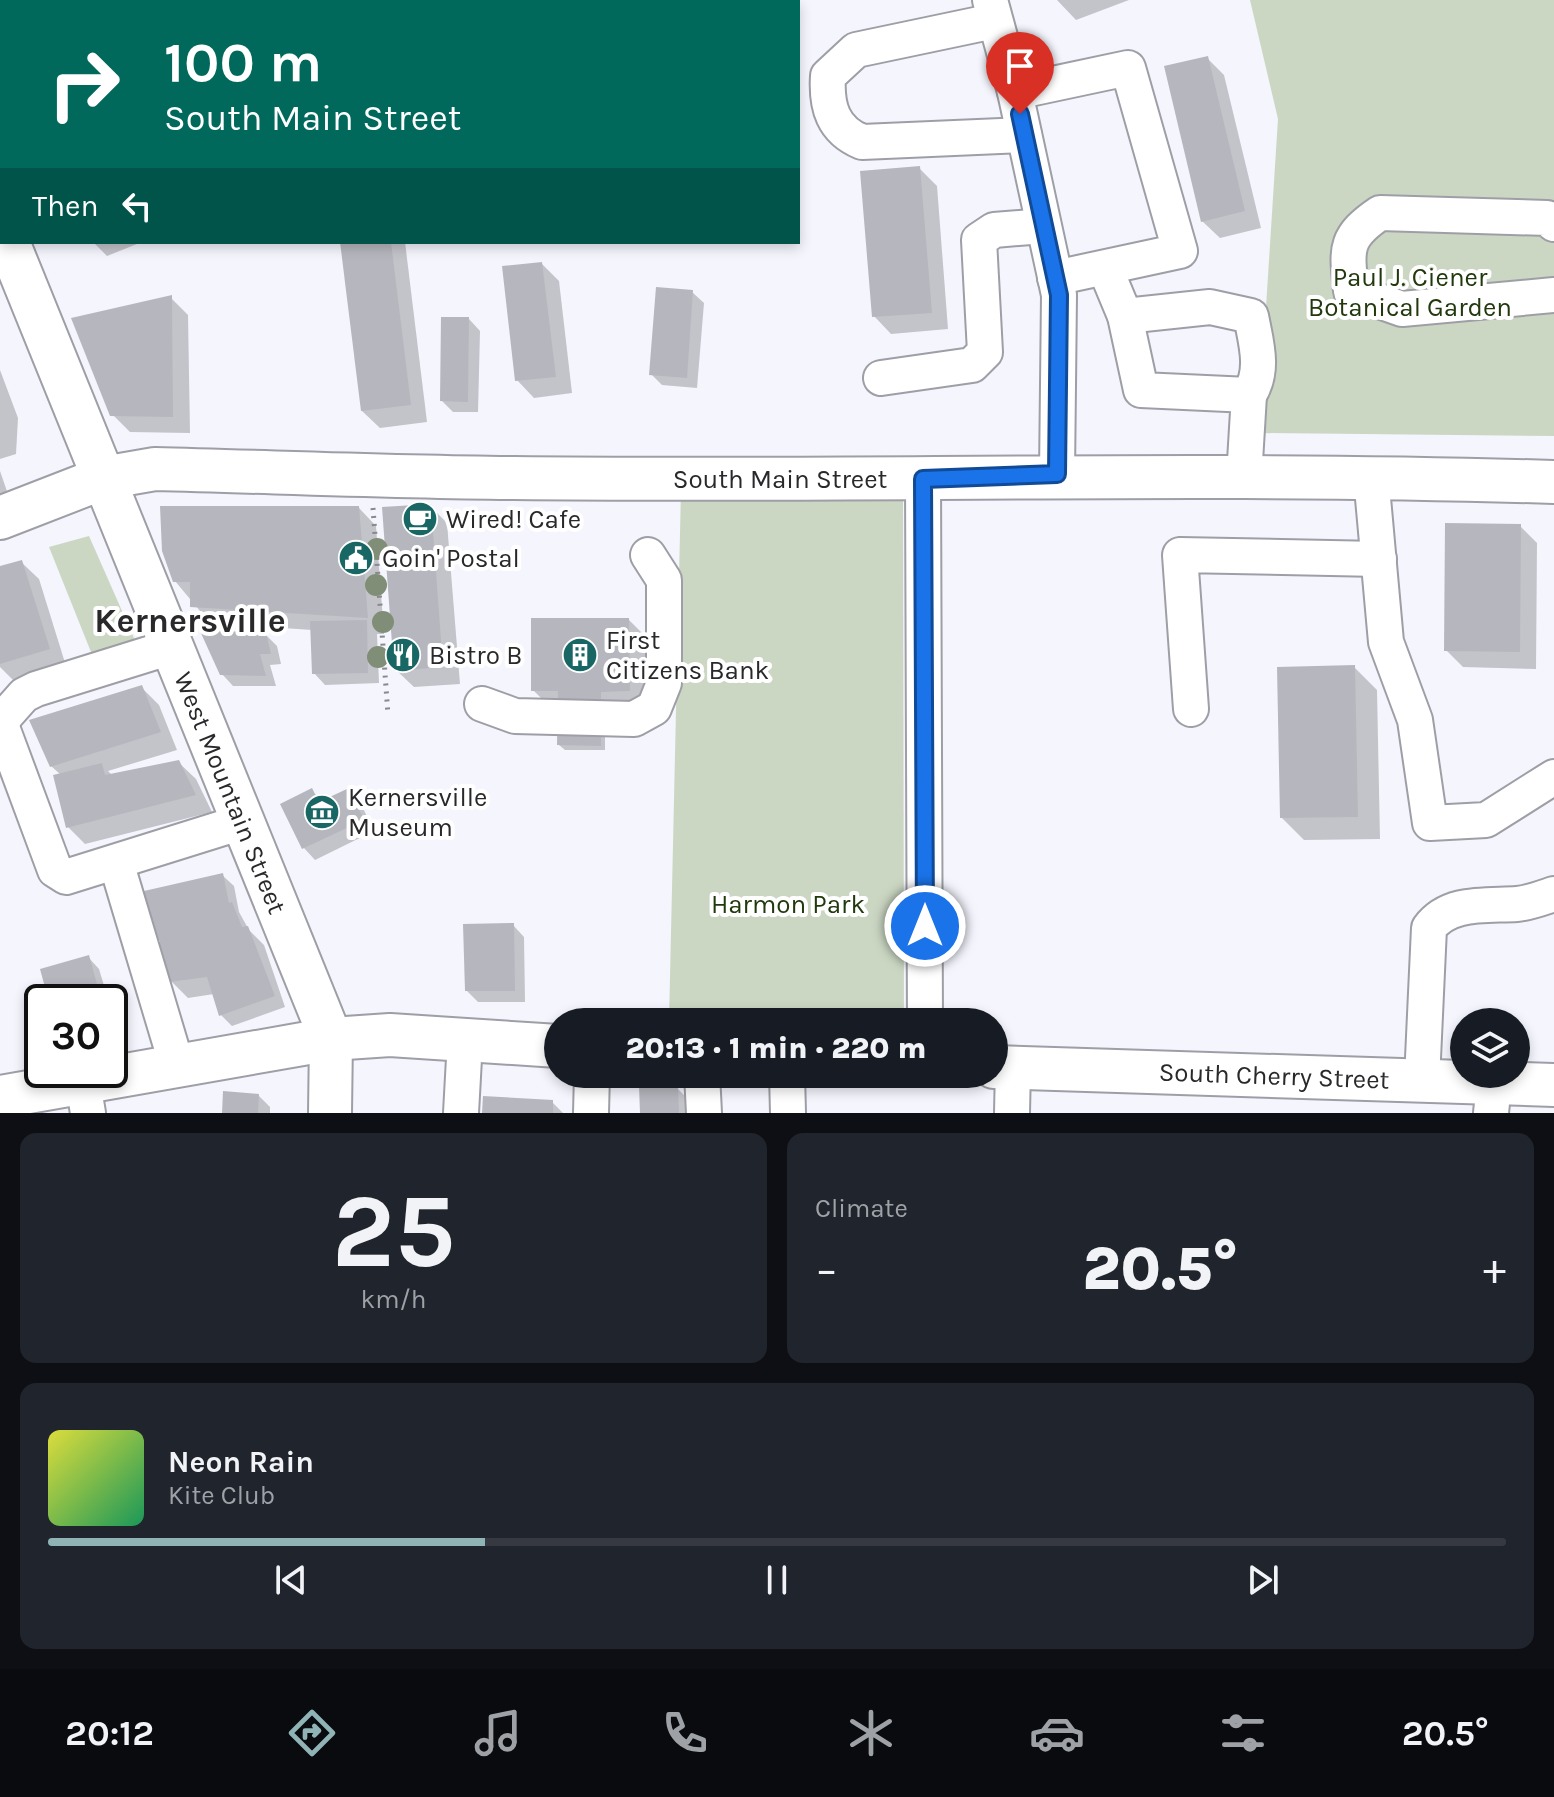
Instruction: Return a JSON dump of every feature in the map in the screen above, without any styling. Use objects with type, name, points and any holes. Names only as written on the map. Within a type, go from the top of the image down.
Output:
[{"type":"main road","name":"West Mountain Street","points":[[9,244],[331,1039],[339,1107]]},
{"type":"main road","name":"South Main Street","points":[[0,518],[103,478],[155,469],[515,479],[923,479],[1057,474],[1244,478],[1371,476],[1554,482]]},
{"type":"main road","points":[[0,1097],[85,1098],[177,1066],[331,1039],[390,1035],[544,1045]]},
{"type":"main road","name":"South Cherry Street","points":[[1008,1067],[1422,1080],[1492,1098],[1554,1085]]},
{"type":"street","points":[[1024,135],[862,142],[845,135],[834,120],[827,94],[813,80],[856,50],[992,10],[1015,92],[1059,295],[1057,474]]},
{"type":"street","points":[[1015,92],[1128,68],[1180,251],[1055,278]]},
{"type":"street","points":[[1554,224],[1547,218],[1380,213],[1360,227],[1347,246],[1351,291],[1402,309],[1554,295]]},
{"type":"street","points":[[881,378],[972,365],[985,352],[979,240],[994,230],[1043,226]]},
{"type":"street","points":[[1105,268],[1125,316],[1141,390],[1249,395]]},
{"type":"street","points":[[1125,316],[1210,307],[1251,316],[1258,380],[1249,395],[1244,478]]},
{"type":"street","points":[[1371,476],[1386,642],[1415,720],[1430,823],[1486,820],[1554,777]]},
{"type":"street","points":[[923,479],[925,1008]]},
{"type":"street","points":[[482,704],[515,716],[634,719],[654,708],[664,683],[664,580],[648,555]]},
{"type":"street","points":[[1191,709],[1180,555],[1379,559]]},
{"type":"street","points":[[171,647],[36,689],[24,695],[0,722],[55,870],[66,877],[242,822]]},
{"type":"street","points":[[116,862],[177,1066]]},
{"type":"street","points":[[1422,1080],[1429,928],[1439,914],[1468,906],[1521,903],[1554,894]]},
{"type":"street","points":[[461,1113],[465,1040]]},
{"type":"street","points":[[591,1113],[592,1088]]},
{"type":"street","points":[[703,1088],[704,1113]]},
{"type":"street","points":[[787,1088],[788,1113]]},
{"type":"street","points":[[1007,1088],[1012,1113]]},
{"type":"path","points":[[371,475],[388,715]]},
{"type":"green space","name":"Paul J. Ciener Botanical Garden","points":[[1250,0],[1554,0],[1554,436],[1258,433],[1278,119]]},
{"type":"green space","name":"Harmon Park","points":[[681,489],[903,500],[904,1008],[669,1008]]},
{"type":"green space","points":[[89,536],[137,645],[93,657],[49,547]]},
{"type":"building","points":[[1208,56],[1245,211],[1201,222],[1164,66]]},
{"type":"building","points":[[920,166],[932,313],[872,317],[860,171]]},
{"type":"building","points":[[340,244],[391,244],[411,405],[361,411]]},
{"type":"building","points":[[542,262],[556,377],[515,381],[502,266]]},
{"type":"building","points":[[656,287],[693,290],[687,378],[649,375]]},
{"type":"building","points":[[172,295],[173,417],[110,416],[71,318]]},
{"type":"building","points":[[441,317],[469,317],[468,402],[440,401]]},
{"type":"building","points":[[431,504],[443,667],[394,671],[382,507]]},
{"type":"building","points":[[160,506],[359,506],[368,618],[190,607],[190,582],[173,582],[162,551]]},
{"type":"building","points":[[1445,523],[1521,524],[1520,652],[1444,651]]},
{"type":"building","points":[[22,560],[50,649],[0,664],[0,566]]},
{"type":"building","name":"First Citizens Bank","points":[[531,618],[629,618],[630,691],[601,692],[601,746],[557,745],[558,691],[531,691]]},
{"type":"building","points":[[367,620],[368,673],[312,674],[310,621]]},
{"type":"building","points":[[200,631],[266,632],[271,654],[260,654],[266,676],[220,675]]},
{"type":"building","points":[[1355,665],[1358,817],[1280,818],[1277,667]]},
{"type":"building","points":[[142,685],[161,732],[50,767],[29,720]]},
{"type":"building","points":[[179,760],[196,795],[66,828],[53,775],[102,763],[105,775]]},
{"type":"building","name":"Kernersville Museum","points":[[312,788],[319,802],[349,788],[364,820],[302,849],[280,804]]},
{"type":"building","points":[[223,873],[229,903],[232,902],[242,927],[248,926],[275,996],[219,1016],[207,977],[169,982],[144,891]]},
{"type":"building","points":[[514,923],[515,991],[465,991],[463,924]]},
{"type":"building","points":[[89,955],[97,984],[44,984],[40,969]]},
{"type":"building","points":[[639,1088],[678,1088],[679,1113],[640,1113]]},
{"type":"building","points":[[223,1091],[259,1094],[258,1113],[222,1113]]},
{"type":"building","points":[[483,1096],[553,1100],[553,1113],[482,1113]]},
{"type":"place","name":"Wired! Cafe","points":[[420,519]]},
{"type":"place","name":"Goin' Postal","points":[[356,558]]},
{"type":"place","name":"Bistro B","points":[[403,655]]},
{"type":"place","name":"First Citizens Bank","points":[[580,655]]},
{"type":"place","name":"Kernersville Museum","points":[[322,812]]},
{"type":"district","name":"Kernersville","points":[[190,621]]},
{"type":"route","points":[[925,926],[923,479],[1057,474],[1059,295],[1020,114]]}]
